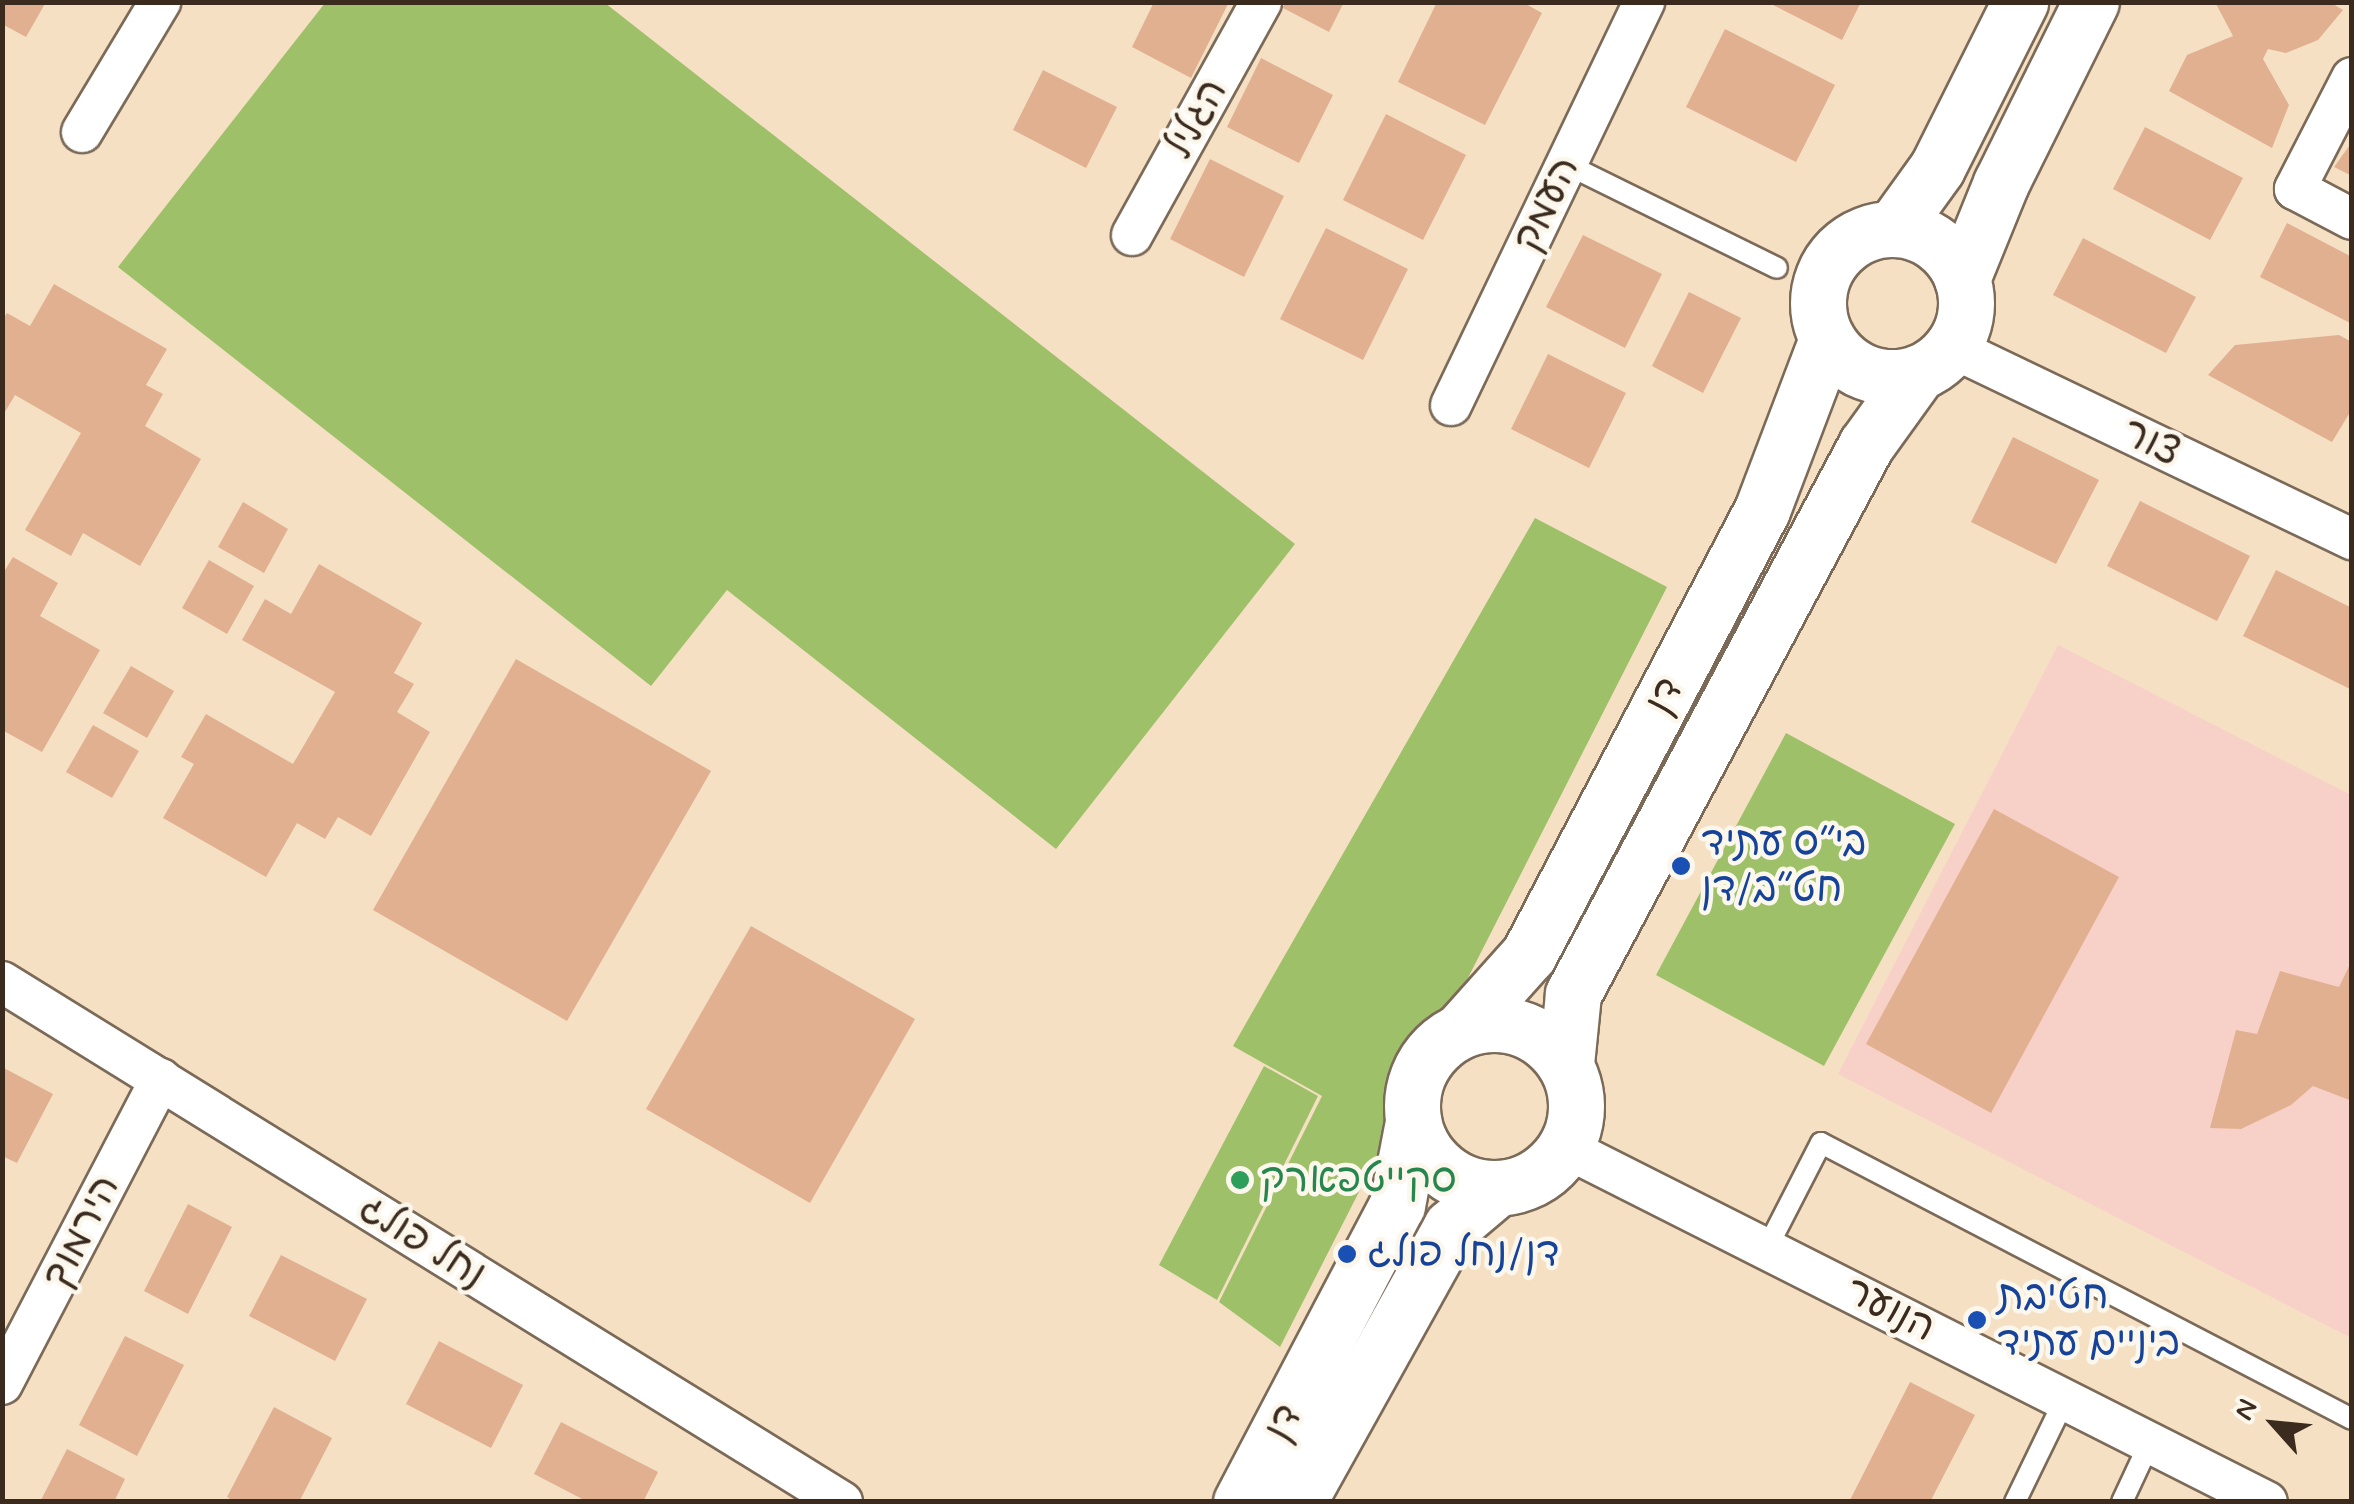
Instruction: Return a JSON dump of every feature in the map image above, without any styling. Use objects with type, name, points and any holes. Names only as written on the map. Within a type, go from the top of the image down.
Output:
[{"type":"street","points":[[82,132],[160,2]]},
{"type":"street","name":"הגליל","points":[[1132,235],[1261,2]]},
{"type":"street","name":"העמק","points":[[1451,405],[1644,2]]},
{"type":"street","points":[[1893,228],[1937,168],[2020,2]]},
{"type":"street","points":[[1962,279],[1931,239],[1893,228],[1866,233],[1828,266],[1818,314],[1827,339],[1856,368],[1893,377],[1935,360],[1963,324],[1962,279],[2001,182],[2091,2]]},
{"type":"street","points":[[2352,78],[2296,188],[2352,218]]},
{"type":"street","name":"דן","points":[[1462,1029],[1529,954],[1762,510],[1827,339]]},
{"type":"street","name":"דן","points":[[1566,1064],[1573,994],[1866,445],[1935,360]]},
{"type":"street","name":"צור","points":[[1935,360],[2352,539]]},
{"type":"street","name":"נחל פולג","points":[[2,982],[842,1502]]},
{"type":"street","points":[[1519,1026],[1544,1039],[1566,1064],[1576,1120],[1566,1148],[1524,1184],[1496,1189],[1442,1171],[1423,1150],[1413,1122],[1412,1093],[1422,1066],[1462,1029],[1519,1026]]},
{"type":"street","name":"הירמוך","points":[[2,1384],[161,1080]]},
{"type":"street","name":"דן","points":[[1240,1502],[1397,1206],[1413,1122]]},
{"type":"street","name":"הנוער","points":[[1566,1148],[2267,1502]]},
{"type":"street","name":"דן","points":[[1298,1502],[1451,1227],[1496,1189]]},
{"type":"lane","points":[[1566,164],[1776,268]]},
{"type":"lane","points":[[1768,1248],[1821,1143],[2352,1419]]},
{"type":"lane","points":[[2015,1502],[2064,1399]]},
{"type":"lane","points":[[2122,1502],[2150,1442]]},
{"type":"shaded area","points":[[2058,645],[2351,795],[2351,1338],[1838,1074]]},
{"type":"green space","points":[[325,3],[605,3],[1295,544],[1056,849],[727,590],[651,686],[118,267]]},
{"type":"green space","points":[[1535,518],[1667,587],[1280,1347],[1219,1302],[1322,1096],[1233,1046]]},
{"type":"green space","points":[[1786,733],[1955,824],[1824,1066],[1656,975]]},
{"type":"green space","name":"סקייטפארק","points":[[1264,1066],[1318,1096],[1217,1300],[1159,1265]]},
{"type":"building","points":[[2,2],[46,2],[26,37],[2,24]]},
{"type":"building","points":[[1154,2],[1229,2],[1191,78],[1132,47]]},
{"type":"building","points":[[1285,2],[1344,2],[1329,32],[1283,8]]},
{"type":"building","points":[[1437,2],[1522,2],[1542,13],[1485,125],[1398,82]]},
{"type":"building","points":[[1767,2],[1861,2],[1842,40]]},
{"type":"building","points":[[2215,2],[2330,2],[2343,10],[2318,40],[2286,53],[2268,49],[2263,59],[2289,105],[2272,148],[2169,91],[2187,55],[2233,36]]},
{"type":"building","points":[[1725,29],[1835,85],[1796,162],[1686,107]]},
{"type":"building","points":[[1261,58],[1333,95],[1299,163],[1227,127]]},
{"type":"building","points":[[1043,70],[1117,107],[1086,168],[1013,130]]},
{"type":"building","points":[[1386,114],[1466,155],[1423,240],[1343,200]]},
{"type":"building","points":[[2145,127],[2243,178],[2210,240],[2113,189]]},
{"type":"building","points":[[2352,142],[2352,176],[2334,167]]},
{"type":"building","points":[[1210,159],[1284,196],[1244,277],[1170,239]]},
{"type":"building","points":[[2287,223],[2352,257],[2352,324],[2260,277]]},
{"type":"building","points":[[1326,228],[1408,269],[1363,360],[1280,319]]},
{"type":"building","points":[[1583,235],[1662,274],[1625,348],[1546,307]]},
{"type":"building","points":[[2083,238],[2196,297],[2166,353],[2053,295]]},
{"type":"building","points":[[54,284],[167,349],[146,385],[163,394],[145,426],[201,459],[140,566],[83,533],[71,556],[25,530],[81,433],[15,395],[2,417],[2,321],[7,313],[30,326]]},
{"type":"building","points":[[1689,292],[1741,318],[1703,393],[1652,366]]},
{"type":"building","points":[[2339,335],[2352,342],[2352,409],[2332,442],[2208,375],[2235,345]]},
{"type":"building","points":[[1548,354],[1626,393],[1589,468],[1511,429]]},
{"type":"building","points":[[2013,437],[2099,480],[2056,564],[1971,522]]},
{"type":"building","points":[[2140,501],[2250,556],[2217,621],[2107,566]]},
{"type":"building","points":[[243,502],[288,529],[264,573],[218,547]]},
{"type":"building","points":[[13,557],[58,583],[40,616],[100,650],[42,752],[2,730],[2,575]]},
{"type":"building","points":[[209,560],[254,586],[227,634],[182,608]]},
{"type":"building","points":[[319,564],[422,623],[394,673],[414,684],[397,712],[430,732],[371,836],[338,817],[325,839],[297,823],[266,877],[163,818],[194,764],[181,757],[206,714],[293,764],[335,692],[242,640],[265,599],[291,614]]},
{"type":"building","points":[[2276,570],[2352,608],[2352,690],[2243,636]]},
{"type":"building","points":[[516,659],[711,771],[567,1021],[373,910]]},
{"type":"building","points":[[131,666],[174,691],[147,738],[103,713]]},
{"type":"building","points":[[93,725],[139,751],[112,798],[66,772]]},
{"type":"building","points":[[1994,809],[2119,877],[1991,1113],[1866,1044]]},
{"type":"building","points":[[751,926],[915,1019],[810,1203],[646,1109]]},
{"type":"building","points":[[2352,960],[2352,1101],[2313,1086],[2291,1105],[2241,1129],[2210,1128],[2236,1030],[2257,1034],[2280,971],[2339,987]]},
{"type":"building","points":[[2,1067],[53,1094],[17,1163],[2,1156]]},
{"type":"building","points":[[188,1204],[232,1227],[188,1314],[144,1291]]},
{"type":"building","points":[[281,1255],[367,1299],[335,1361],[249,1316]]},
{"type":"building","points":[[125,1336],[184,1365],[137,1456],[79,1425]]},
{"type":"building","points":[[439,1341],[523,1385],[491,1448],[406,1404]]},
{"type":"building","points":[[1910,1382],[1975,1415],[1930,1502],[1849,1502]]},
{"type":"building","points":[[274,1407],[332,1438],[299,1502],[235,1502],[227,1497]]},
{"type":"building","points":[[561,1422],[658,1472],[643,1502],[588,1502],[534,1474]]},
{"type":"building","points":[[67,1449],[125,1479],[114,1502],[40,1502]]},
{"type":"place","name":"בי״ס עתיד חט״ב/דן","points":[[1681,866]]},
{"type":"place","name":"סקייטפארק","points":[[1240,1180]]},
{"type":"place","name":"דן/נחל פולג","points":[[1347,1254]]},
{"type":"place","name":"חטיבת ביניים עתיד","points":[[1977,1320]]}]
